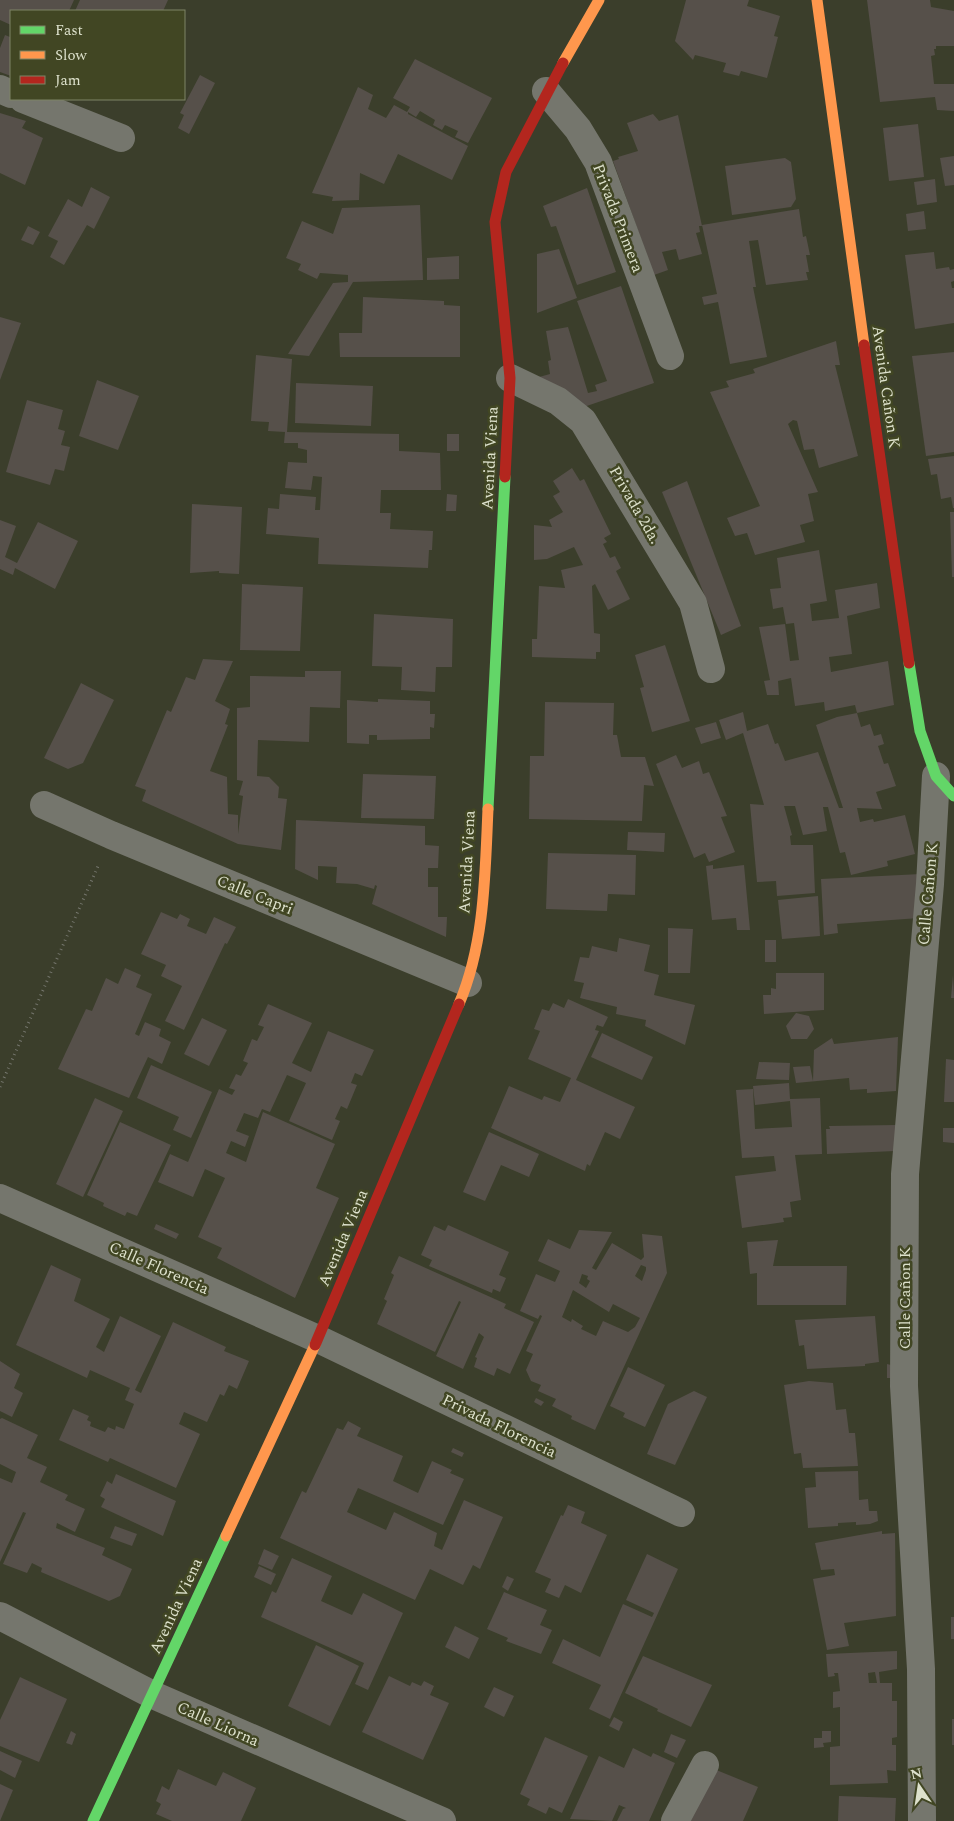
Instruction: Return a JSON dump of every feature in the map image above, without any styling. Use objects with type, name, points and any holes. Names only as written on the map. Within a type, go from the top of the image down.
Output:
[{"type":"street","name":"Avenida Viena","points":[[93,1821],[318,1339],[468,983],[483,906],[510,378],[495,222],[506,172],[546,91],[599,0]]},
{"type":"street","name":"Avenida Cañon K","points":[[817,0],[898,599],[920,731],[936,776]]},
{"type":"street","name":"Privada Primera","points":[[546,91],[578,129],[598,162],[670,356]]},
{"type":"street","points":[[26,100],[121,138]]},
{"type":"street","name":"Privada 2da.","points":[[510,378],[558,401],[583,421],[693,603],[711,670]]},
{"type":"street","points":[[936,776],[954,796]]},
{"type":"street","name":"Calle Cañon K","points":[[922,1821],[921,1669],[904,1386],[905,1174],[930,884],[936,776]]},
{"type":"street","name":"Calle Capri","points":[[44,805],[111,835],[468,983]]},
{"type":"street","name":"Calle Florencia","points":[[0,1198],[318,1339]]},
{"type":"street","name":"Privada Florencia","points":[[318,1339],[681,1513]]},
{"type":"street","name":"Calle Liorna","points":[[0,1616],[153,1695],[442,1821]]},
{"type":"street","points":[[675,1821],[705,1765]]},
{"type":"path","points":[[0,1087],[111,835]]},
{"type":"building","points":[[0,0],[74,0],[69,10],[10,10],[10,25],[0,20]]},
{"type":"building","points":[[80,0],[168,0],[163,10],[75,10]]},
{"type":"building","points":[[686,0],[749,0],[747,6],[780,16],[774,36],[778,37],[767,78],[741,71],[739,76],[723,72],[726,63],[695,55],[693,60],[675,41]]},
{"type":"building","points":[[867,0],[930,0],[931,7],[954,11],[954,46],[936,46],[936,49],[934,49],[935,55],[931,56],[934,84],[954,84],[954,111],[937,110],[935,97],[880,102]]},
{"type":"building","points":[[5,35],[10,37],[10,76],[0,72],[0,48]]},
{"type":"building","points":[[415,59],[492,98],[468,143],[455,137],[458,131],[445,125],[442,130],[433,125],[435,120],[420,111],[416,117],[408,112],[408,114],[468,146],[452,180],[398,154],[384,184],[360,173],[359,200],[332,201],[333,197],[312,193],[358,87],[373,95],[368,109],[386,118],[394,105],[407,112],[410,107],[393,98]]},
{"type":"building","points":[[200,75],[215,83],[189,134],[178,128],[184,115],[180,113]]},
{"type":"building","points":[[0,113],[26,121],[22,128],[43,138],[25,185],[0,173]]},
{"type":"building","points":[[653,114],[659,121],[678,115],[702,226],[699,226],[700,232],[696,233],[702,254],[679,260],[676,249],[662,252],[668,270],[654,275],[613,161],[619,159],[618,157],[638,151],[627,123]]},
{"type":"building","points":[[918,124],[924,177],[889,181],[883,128]]},
{"type":"building","points":[[954,156],[954,185],[945,186],[940,158]]},
{"type":"building","points":[[785,158],[791,162],[796,199],[791,207],[732,215],[725,166]]},
{"type":"building","points":[[935,179],[937,202],[917,205],[914,182]]},
{"type":"building","points":[[91,187],[110,197],[94,229],[87,225],[64,265],[50,257],[58,241],[48,236],[68,199],[82,207]]},
{"type":"building","points":[[587,188],[616,272],[577,285],[556,226],[551,227],[543,206]]},
{"type":"building","points":[[420,205],[423,280],[353,282],[309,356],[288,354],[333,283],[348,282],[348,275],[320,273],[317,279],[298,270],[301,264],[286,258],[302,221],[333,234],[342,208]]},
{"type":"building","points":[[799,209],[803,237],[806,236],[810,255],[806,255],[809,272],[806,272],[808,280],[766,285],[758,240],[749,241],[756,287],[753,287],[767,357],[730,364],[718,302],[704,305],[702,297],[717,294],[702,225]]},
{"type":"building","points":[[924,211],[926,229],[908,231],[906,214]]},
{"type":"building","points":[[28,226],[40,232],[33,245],[21,240]]},
{"type":"building","points":[[559,249],[577,298],[537,313],[537,254]]},
{"type":"building","points":[[934,252],[936,269],[949,267],[950,270],[954,269],[954,281],[951,282],[952,288],[954,288],[954,323],[915,329],[905,255]]},
{"type":"building","points":[[459,256],[459,279],[427,280],[427,258]]},
{"type":"building","points":[[621,286],[654,383],[575,410],[539,377],[550,374],[548,361],[551,360],[546,331],[568,327],[588,393],[597,391],[595,385],[607,381],[577,301]]},
{"type":"building","points":[[363,297],[444,301],[444,305],[460,306],[460,357],[340,357],[339,333],[362,333]]},
{"type":"building","points":[[0,317],[21,323],[0,380]]},
{"type":"building","points":[[836,341],[840,365],[835,365],[858,456],[819,468],[814,449],[804,450],[797,421],[793,420],[788,424],[818,492],[808,494],[814,521],[800,525],[805,542],[755,555],[747,533],[735,536],[727,518],[760,506],[710,392],[729,387],[726,381],[755,373],[753,369]]},
{"type":"building","points":[[954,352],[954,452],[926,456],[912,356]]},
{"type":"building","points":[[256,355],[292,359],[287,432],[399,434],[399,451],[440,453],[441,490],[381,490],[380,513],[391,513],[390,529],[433,531],[432,550],[429,550],[428,568],[318,564],[319,538],[266,534],[268,508],[279,509],[280,494],[316,497],[315,510],[320,510],[322,477],[313,476],[311,490],[285,488],[288,462],[307,463],[307,450],[298,448],[298,443],[284,443],[285,432],[268,431],[269,422],[251,421]]},
{"type":"building","points":[[97,380],[139,396],[118,450],[79,436]]},
{"type":"building","points":[[296,383],[373,386],[371,426],[295,423]]},
{"type":"building","points":[[27,400],[63,410],[58,429],[65,431],[61,445],[70,447],[64,471],[55,469],[50,485],[6,472]]},
{"type":"building","points":[[447,434],[459,434],[459,451],[447,451]]},
{"type":"building","points":[[954,456],[953,508],[951,497],[941,499],[937,474],[931,475],[928,459]]},
{"type":"building","points":[[572,468],[580,481],[584,479],[611,534],[604,538],[607,542],[603,544],[610,558],[615,556],[621,568],[616,571],[630,599],[608,610],[595,584],[592,586],[594,633],[600,634],[600,652],[596,652],[596,659],[532,657],[532,639],[537,639],[539,586],[565,588],[561,570],[583,565],[574,547],[547,559],[534,560],[534,525],[552,527],[549,520],[563,512],[553,496],[560,492],[553,481]]},
{"type":"building","points":[[687,481],[741,626],[721,635],[662,492]]},
{"type":"building","points":[[447,494],[457,495],[456,511],[446,511]]},
{"type":"building","points":[[192,504],[242,507],[239,574],[219,573],[219,571],[190,573]]},
{"type":"building","points":[[950,512],[954,512],[954,577],[952,577]]},
{"type":"building","points":[[0,520],[16,526],[5,557],[17,563],[38,522],[78,541],[55,589],[15,568],[13,575],[0,569]]},
{"type":"building","points":[[819,550],[827,601],[810,604],[812,621],[839,618],[835,590],[877,583],[880,608],[847,616],[852,654],[829,657],[831,672],[888,661],[894,705],[857,713],[855,705],[825,711],[824,702],[795,706],[791,678],[778,681],[779,695],[767,695],[764,681],[770,680],[759,627],[785,624],[790,661],[799,660],[794,623],[786,624],[783,607],[773,609],[770,589],[781,588],[777,558]]},
{"type":"building","points":[[242,584],[303,587],[300,651],[240,650]]},
{"type":"building","points":[[374,614],[453,619],[452,667],[436,667],[435,692],[401,690],[402,667],[372,666]]},
{"type":"building","points":[[665,645],[690,721],[652,732],[640,688],[644,687],[635,655]]},
{"type":"building","points":[[203,659],[233,661],[215,701],[230,709],[225,724],[228,725],[210,771],[227,777],[228,814],[238,815],[238,834],[243,796],[239,795],[243,781],[237,780],[237,708],[250,707],[250,676],[305,677],[305,671],[341,671],[340,708],[310,707],[309,742],[258,740],[257,776],[269,777],[279,787],[278,798],[287,799],[281,850],[238,844],[142,801],[146,790],[135,786],[167,710],[171,712],[186,677],[195,680]]},
{"type":"building","points":[[81,683],[114,700],[83,763],[68,769],[44,758]]},
{"type":"building","points":[[378,699],[430,701],[430,714],[435,714],[434,728],[430,727],[430,739],[377,740],[377,735],[369,735],[369,744],[347,743],[347,700],[378,702]]},
{"type":"building","points":[[545,702],[614,703],[613,735],[617,735],[621,757],[645,757],[654,786],[644,785],[642,821],[529,819],[530,756],[544,756]]},
{"type":"building","points":[[743,712],[747,731],[768,724],[775,744],[778,743],[785,761],[818,752],[839,808],[843,808],[816,725],[837,717],[857,713],[861,727],[870,724],[874,736],[881,734],[884,744],[878,746],[884,764],[888,763],[896,786],[876,792],[882,809],[857,808],[860,822],[873,819],[874,822],[905,815],[915,854],[887,861],[888,866],[851,875],[845,852],[840,853],[828,807],[823,807],[827,831],[803,835],[795,806],[784,806],[792,835],[790,836],[791,845],[813,845],[815,893],[777,896],[776,881],[757,882],[750,804],[764,805],[743,733],[726,740],[719,720]]},
{"type":"building","points":[[716,722],[721,738],[701,744],[695,728]]},
{"type":"building","points":[[676,755],[682,768],[699,761],[703,774],[709,772],[727,816],[721,817],[735,852],[709,862],[705,853],[694,858],[656,764]]},
{"type":"building","points":[[363,774],[436,776],[434,819],[361,818]]},
{"type":"building","points":[[296,820],[425,826],[425,845],[439,846],[438,868],[428,868],[428,887],[438,887],[438,917],[447,917],[446,937],[372,904],[377,886],[375,885],[374,889],[357,884],[336,883],[337,867],[318,866],[318,880],[295,869]]},
{"type":"building","points":[[628,832],[665,833],[664,852],[627,850]]},
{"type":"building","points":[[548,853],[636,855],[635,895],[608,894],[607,911],[546,909]]},
{"type":"building","points":[[713,865],[713,869],[744,865],[750,930],[737,930],[736,918],[712,920],[706,866]]},
{"type":"building","points":[[921,874],[919,918],[837,924],[838,933],[824,935],[821,879]]},
{"type":"building","points":[[818,896],[820,936],[782,939],[778,900]]},
{"type":"building","points":[[161,912],[177,919],[180,914],[190,919],[187,926],[206,934],[214,917],[236,927],[227,944],[225,943],[184,1030],[165,1021],[182,986],[161,976],[166,965],[141,954]]},
{"type":"building","points":[[668,928],[693,929],[690,973],[668,973]]},
{"type":"building","points":[[619,938],[650,945],[644,971],[659,975],[654,995],[695,1005],[685,1045],[645,1026],[646,1020],[616,1014],[617,1007],[580,998],[584,983],[574,981],[580,957],[589,958],[592,946],[617,952]]},
{"type":"building","points":[[765,940],[776,940],[776,962],[765,962]]},
{"type":"building","points":[[125,968],[141,975],[136,987],[152,994],[135,1034],[139,1036],[145,1022],[161,1029],[159,1036],[171,1042],[162,1064],[148,1057],[129,1098],[58,1069],[86,1009],[92,1011],[106,978],[118,984]]},
{"type":"building","points":[[776,973],[824,973],[824,1010],[764,1014],[763,995],[771,995],[771,988],[776,989]]},
{"type":"building","points":[[953,975],[954,998],[951,998]]},
{"type":"building","points":[[568,999],[608,1017],[603,1027],[597,1025],[595,1030],[599,1031],[576,1080],[635,1107],[620,1139],[605,1132],[590,1166],[587,1164],[585,1171],[491,1128],[509,1086],[542,1100],[544,1096],[560,1102],[571,1078],[528,1059],[540,1031],[534,1029],[542,1009],[549,1011],[553,1003],[564,1008]]},
{"type":"building","points":[[268,1004],[312,1023],[292,1063],[311,1072],[328,1031],[374,1050],[362,1076],[355,1073],[351,1083],[357,1085],[347,1109],[341,1106],[335,1119],[340,1121],[332,1140],[289,1121],[306,1083],[287,1075],[270,1112],[262,1109],[258,1118],[244,1113],[236,1131],[249,1136],[245,1147],[231,1141],[226,1153],[246,1162],[263,1112],[335,1144],[316,1188],[339,1198],[295,1298],[217,1258],[222,1248],[198,1237],[225,1178],[205,1169],[193,1197],[158,1182],[170,1154],[188,1162],[219,1089],[232,1095],[235,1090],[229,1088],[236,1074],[241,1076],[248,1063],[243,1061],[252,1039],[257,1041],[264,1027],[258,1025]]},
{"type":"building","points":[[796,1013],[809,1016],[814,1029],[807,1039],[791,1039],[786,1026]]},
{"type":"building","points":[[202,1018],[227,1030],[209,1066],[184,1054]]},
{"type":"building","points":[[602,1033],[653,1057],[642,1080],[591,1057]]},
{"type":"building","points":[[898,1037],[896,1091],[867,1093],[867,1089],[850,1090],[849,1078],[796,1083],[793,1067],[810,1066],[813,1081],[814,1050],[832,1038],[834,1044]]},
{"type":"building","points":[[946,1059],[954,1060],[954,1102],[944,1102]]},
{"type":"building","points":[[759,1062],[790,1063],[789,1080],[756,1079]]},
{"type":"building","points":[[151,1065],[212,1092],[191,1138],[173,1130],[179,1117],[137,1098]]},
{"type":"building","points":[[789,1083],[790,1099],[820,1098],[822,1154],[795,1155],[801,1200],[790,1202],[792,1217],[783,1218],[784,1222],[742,1228],[735,1176],[776,1171],[774,1156],[742,1158],[736,1090],[753,1089],[755,1129],[792,1127],[790,1101],[755,1105],[753,1086]]},
{"type":"building","points":[[95,1098],[123,1111],[83,1197],[56,1184]]},
{"type":"building","points":[[120,1122],[171,1145],[137,1216],[127,1212],[125,1216],[103,1206],[104,1203],[87,1195]]},
{"type":"building","points":[[896,1125],[895,1151],[827,1154],[826,1129],[830,1129],[829,1126]]},
{"type":"building","points":[[943,1128],[954,1128],[954,1143],[943,1142]]},
{"type":"building","points":[[489,1132],[539,1154],[529,1177],[501,1165],[485,1201],[463,1192]]},
{"type":"building","points":[[156,1224],[179,1234],[176,1239],[154,1229]]},
{"type":"building","points":[[448,1225],[509,1252],[499,1275],[506,1278],[500,1292],[493,1289],[492,1293],[429,1266],[432,1260],[421,1255],[434,1226],[445,1231]]},
{"type":"building","points":[[579,1230],[612,1232],[592,1268],[596,1270],[612,1243],[641,1260],[644,1257],[642,1234],[662,1236],[667,1273],[595,1430],[571,1419],[572,1416],[552,1406],[556,1399],[538,1391],[541,1385],[531,1381],[526,1370],[533,1354],[526,1351],[542,1316],[540,1315],[538,1319],[520,1311],[536,1274],[555,1282],[560,1271],[538,1261],[548,1239],[570,1249]],"holes":[[[641,1265],[646,1267],[642,1281],[635,1276]],[[582,1274],[588,1276],[587,1279],[590,1281],[586,1288],[579,1283]],[[573,1290],[609,1312],[613,1304],[640,1318],[635,1327],[628,1332],[603,1321],[596,1336],[581,1329],[583,1326],[572,1319],[571,1322],[562,1317]]]},
{"type":"building","points":[[778,1240],[773,1266],[847,1266],[846,1305],[757,1305],[757,1273],[750,1274],[747,1242]]},
{"type":"building","points":[[399,1256],[506,1304],[504,1308],[534,1322],[510,1374],[497,1368],[494,1376],[474,1367],[477,1358],[475,1357],[484,1337],[479,1333],[463,1369],[436,1356],[461,1302],[459,1301],[435,1352],[377,1324],[387,1301],[384,1299],[394,1275],[391,1273]]},
{"type":"building","points":[[51,1265],[81,1279],[74,1301],[110,1319],[96,1347],[104,1352],[120,1316],[161,1336],[135,1390],[141,1393],[173,1322],[226,1347],[224,1351],[249,1361],[237,1389],[229,1385],[224,1396],[220,1394],[207,1422],[184,1412],[179,1424],[200,1434],[176,1488],[110,1458],[108,1462],[59,1440],[73,1409],[89,1416],[87,1420],[91,1422],[90,1426],[105,1432],[108,1427],[115,1430],[116,1426],[124,1429],[134,1404],[125,1400],[130,1388],[90,1370],[87,1378],[16,1345]]},
{"type":"building","points":[[875,1316],[879,1362],[865,1364],[865,1366],[807,1369],[804,1345],[799,1346],[795,1320]]},
{"type":"building","points":[[0,1361],[20,1374],[14,1388],[23,1393],[12,1417],[0,1411]]},
{"type":"building","points":[[887,1364],[891,1365],[892,1378],[887,1378]]},
{"type":"building","points":[[628,1367],[665,1385],[645,1427],[623,1417],[625,1413],[610,1406]]},
{"type":"building","points":[[809,1381],[833,1383],[836,1410],[846,1409],[849,1433],[855,1433],[858,1466],[803,1468],[801,1453],[794,1454],[784,1385]]},
{"type":"building","points":[[694,1391],[707,1397],[675,1465],[647,1454],[668,1404]]},
{"type":"building","points":[[536,1398],[544,1402],[541,1406],[534,1402]]},
{"type":"building","points":[[2,1418],[38,1435],[27,1458],[47,1467],[40,1482],[68,1495],[65,1500],[85,1509],[75,1532],[57,1523],[56,1528],[105,1548],[102,1555],[132,1569],[120,1596],[109,1601],[41,1572],[42,1568],[32,1563],[27,1573],[3,1564],[26,1513],[23,1512],[0,1562],[0,1478],[12,1483],[16,1472],[0,1464],[0,1419]]},
{"type":"building","points":[[348,1421],[361,1428],[357,1436],[403,1456],[393,1481],[418,1493],[432,1461],[452,1470],[450,1473],[464,1479],[443,1525],[358,1488],[347,1512],[386,1530],[394,1512],[437,1533],[434,1546],[442,1550],[464,1500],[503,1517],[480,1569],[473,1565],[463,1585],[430,1569],[415,1600],[280,1538],[302,1491],[306,1493],[337,1428],[343,1430]]},
{"type":"building","points":[[453,1448],[464,1453],[462,1457],[451,1452]]},
{"type":"building","points":[[858,1471],[859,1500],[868,1499],[869,1511],[877,1511],[878,1521],[870,1524],[856,1525],[856,1522],[838,1523],[838,1526],[808,1528],[805,1488],[816,1487],[815,1472]]},
{"type":"building","points":[[116,1474],[176,1501],[163,1536],[101,1507],[105,1499],[100,1496],[107,1481],[112,1484]]},
{"type":"building","points":[[568,1505],[585,1512],[581,1523],[607,1535],[581,1593],[565,1585],[559,1598],[545,1592],[551,1579],[535,1572],[561,1515],[563,1516]]},
{"type":"building","points":[[115,1526],[137,1534],[132,1546],[110,1538]]},
{"type":"building","points":[[882,1531],[882,1534],[895,1533],[896,1616],[844,1623],[849,1646],[827,1650],[813,1579],[835,1575],[834,1569],[821,1570],[815,1543]]},
{"type":"building","points":[[264,1549],[279,1556],[272,1570],[258,1564]]},
{"type":"building","points":[[647,1554],[678,1569],[610,1719],[589,1709],[601,1685],[552,1663],[563,1639],[600,1657],[623,1604],[652,1617],[654,1613],[626,1600]]},
{"type":"building","points":[[292,1558],[332,1576],[321,1601],[352,1615],[363,1593],[403,1613],[368,1690],[355,1684],[364,1663],[261,1617],[272,1591],[276,1593]]},
{"type":"building","points":[[259,1566],[276,1574],[271,1585],[254,1577]]},
{"type":"building","points":[[507,1576],[514,1579],[508,1591],[502,1587]]},
{"type":"building","points":[[504,1592],[547,1610],[540,1625],[552,1630],[541,1654],[506,1641],[508,1638],[487,1629]]},
{"type":"building","points":[[951,1617],[954,1617],[954,1639],[951,1639]]},
{"type":"building","points":[[455,1626],[479,1638],[469,1659],[445,1647]]},
{"type":"building","points":[[316,1645],[359,1666],[330,1726],[288,1706]]},
{"type":"building","points":[[897,1651],[897,1669],[879,1672],[880,1683],[892,1683],[892,1701],[897,1701],[897,1737],[892,1738],[892,1745],[896,1745],[896,1771],[887,1770],[888,1783],[830,1785],[830,1747],[840,1746],[840,1707],[833,1708],[833,1692],[840,1691],[838,1673],[834,1673],[835,1676],[828,1677],[826,1654]],"holes":[[[875,1672],[877,1683],[869,1683],[868,1673]]]},
{"type":"building","points":[[643,1656],[712,1685],[691,1727],[625,1693]]},
{"type":"building","points":[[389,1676],[410,1686],[412,1682],[421,1686],[424,1681],[434,1686],[430,1695],[449,1703],[423,1760],[362,1732]]},
{"type":"building","points":[[20,1677],[67,1699],[39,1762],[0,1746],[0,1720]]},
{"type":"building","points":[[494,1687],[514,1696],[504,1717],[484,1707]]},
{"type":"building","points":[[614,1717],[623,1722],[619,1731],[609,1726]]},
{"type":"building","points":[[952,1719],[954,1719],[954,1745],[952,1745]]},
{"type":"building","points":[[71,1731],[76,1734],[72,1745],[66,1743]]},
{"type":"building","points":[[822,1731],[831,1731],[831,1742],[823,1743],[824,1747],[814,1748],[814,1738],[822,1738]]},
{"type":"building","points":[[671,1734],[686,1740],[677,1758],[664,1752]]},
{"type":"building","points":[[545,1737],[588,1756],[562,1813],[549,1807],[546,1814],[527,1805],[530,1799],[520,1794]]},
{"type":"building","points":[[633,1748],[651,1757],[653,1753],[675,1763],[649,1821],[617,1821],[623,1809],[626,1808],[619,1805],[612,1821],[570,1819],[599,1756],[624,1768]]},
{"type":"building","points":[[0,1751],[22,1761],[15,1778],[0,1770]]},
{"type":"building","points":[[709,1767],[758,1787],[743,1821],[681,1821]]},
{"type":"building","points":[[178,1769],[216,1786],[223,1772],[256,1788],[241,1821],[172,1821],[156,1814],[161,1804],[156,1801],[162,1786],[169,1790]]},
{"type":"building","points":[[0,1784],[13,1790],[0,1821]]},
{"type":"building","points":[[839,1796],[896,1798],[895,1821],[838,1821]]},
{"type":"traffic: fast","points":[[488,809],[505,477]]},
{"type":"traffic: fast","points":[[909,663],[920,731],[936,776],[954,796]]},
{"type":"traffic: fast","points":[[93,1821],[226,1536]]},
{"type":"traffic: slow","points":[[563,63],[599,0]]},
{"type":"traffic: slow","points":[[817,0],[864,345]]},
{"type":"traffic: slow","points":[[459,1004],[468,981],[479,933],[488,809]]},
{"type":"traffic: slow","points":[[226,1536],[315,1345]]},
{"type":"traffic: jam","points":[[505,477],[510,378],[495,222],[506,172],[563,63]]},
{"type":"traffic: jam","points":[[864,345],[909,663]]},
{"type":"traffic: jam","points":[[315,1345],[459,1004]]}]
